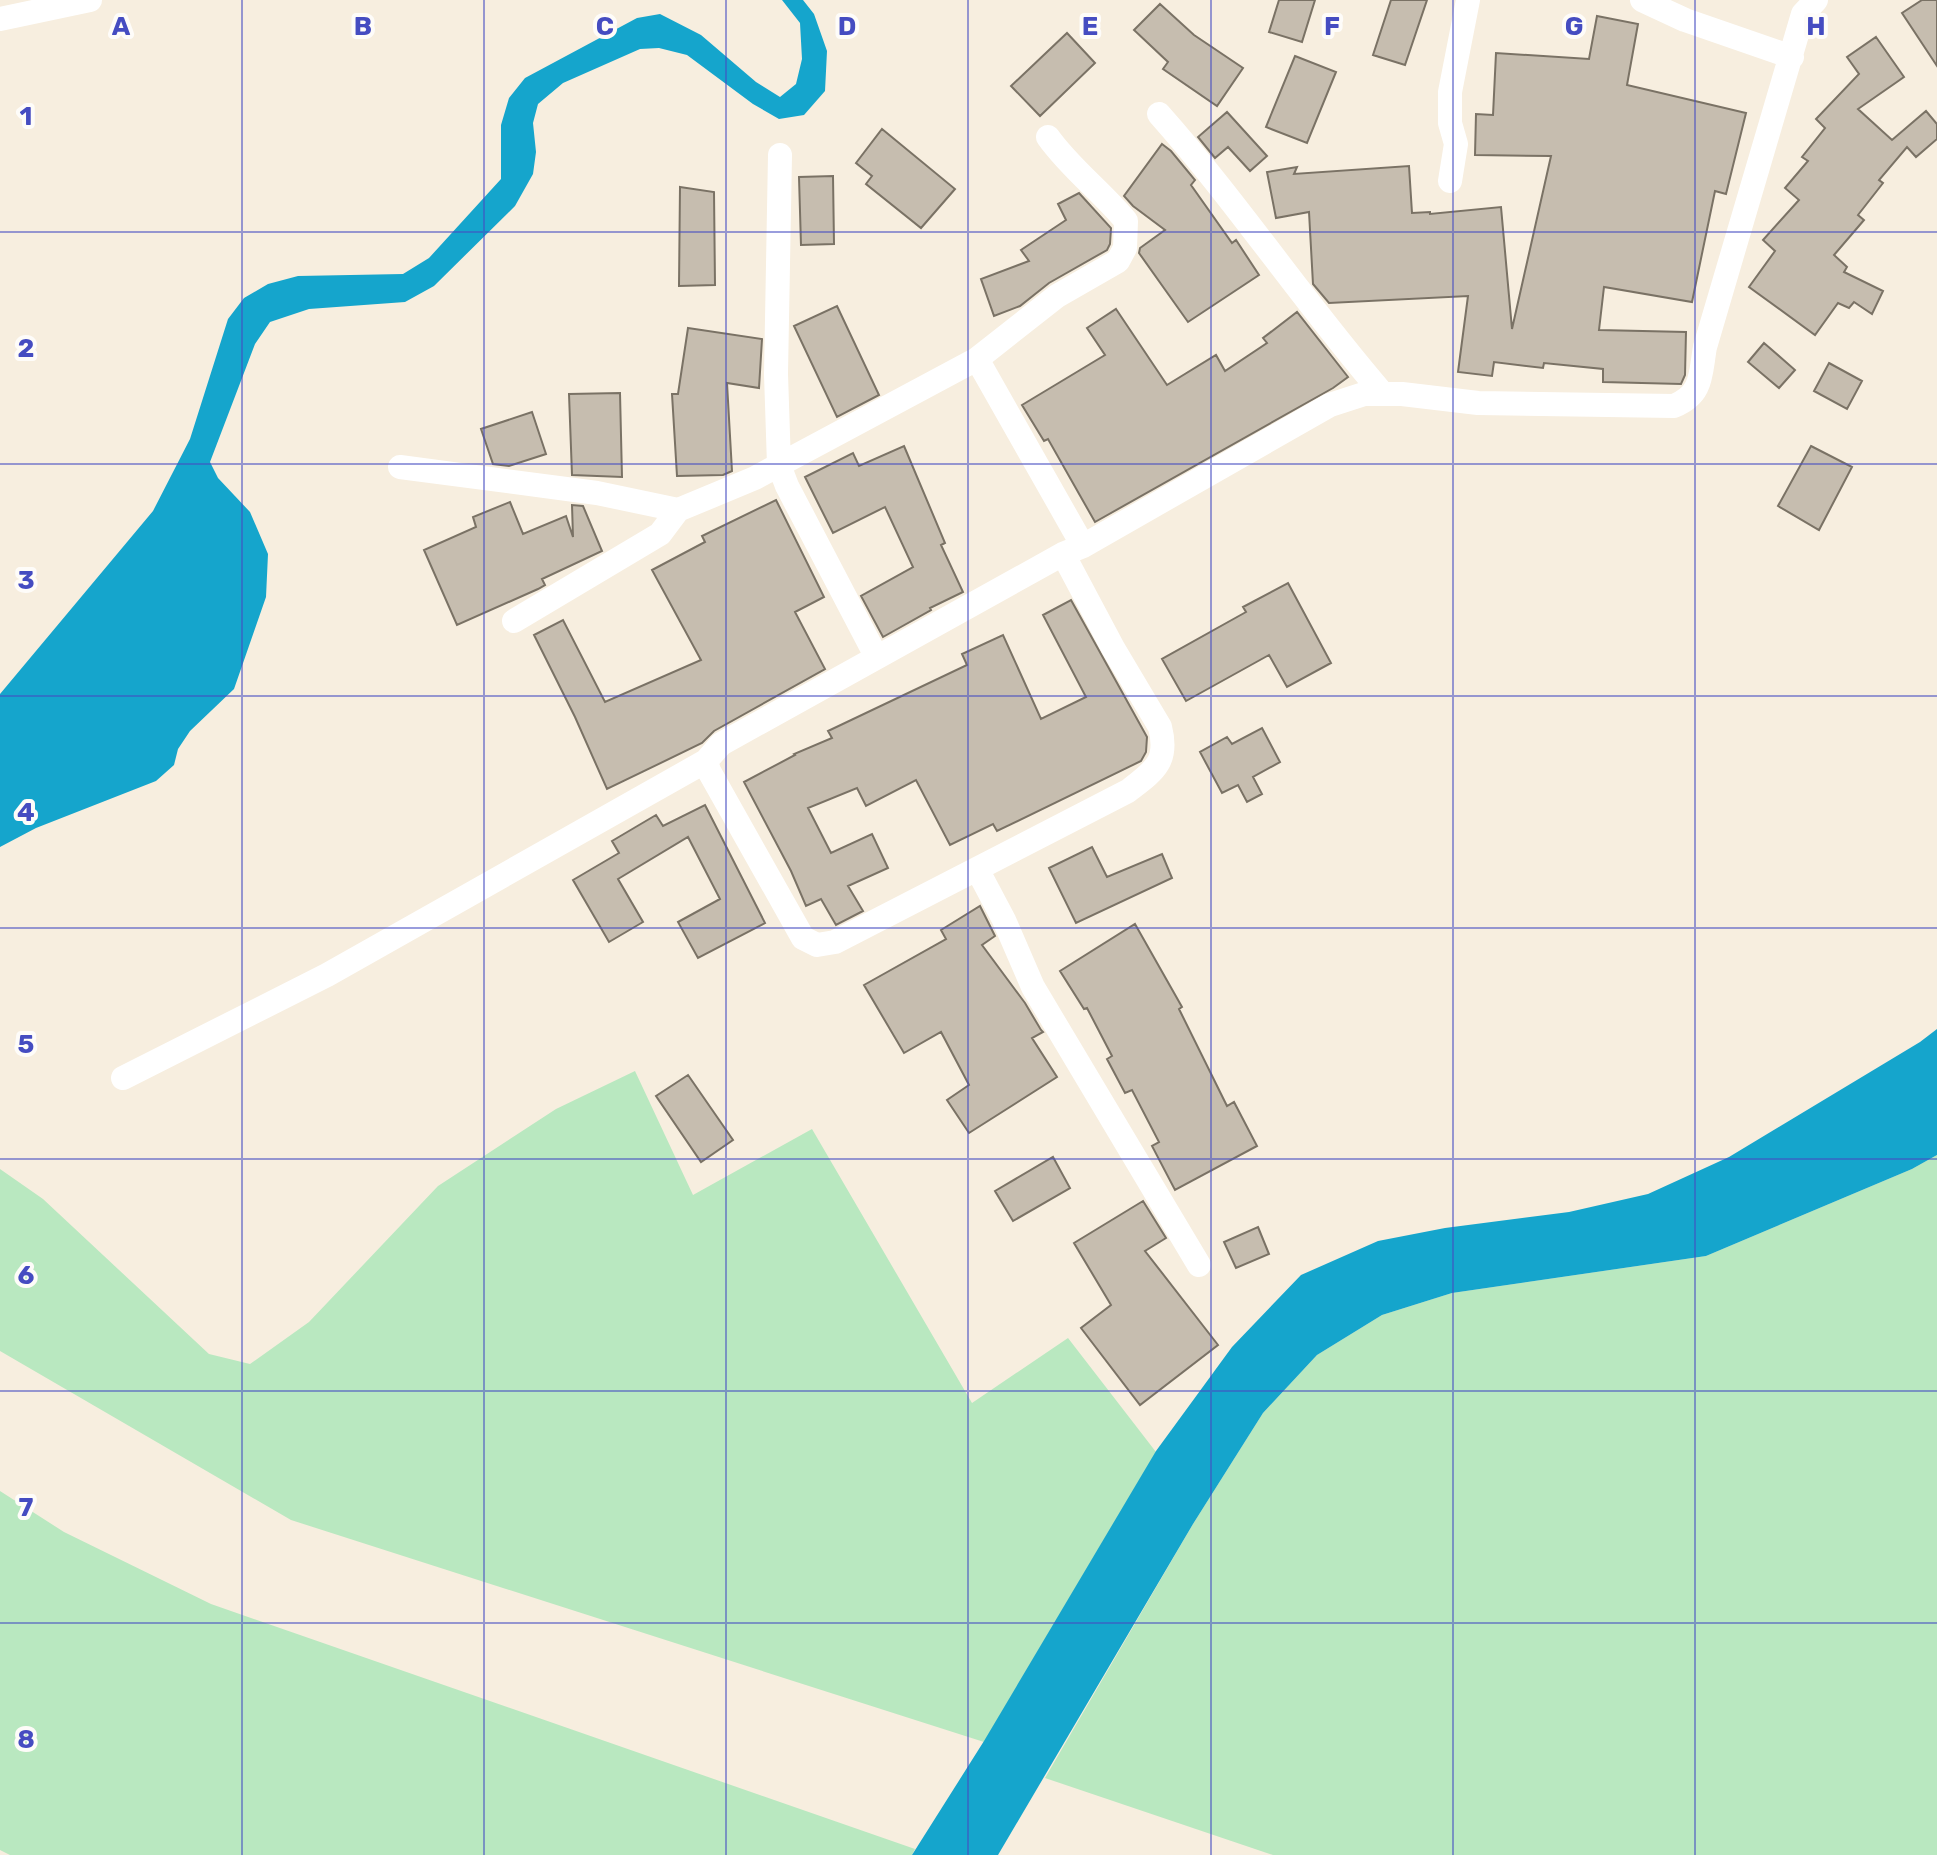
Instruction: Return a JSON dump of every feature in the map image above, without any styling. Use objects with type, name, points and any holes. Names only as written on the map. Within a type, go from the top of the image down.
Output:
[{"type":"street","points":[[0,19],[90,0]]},
{"type":"street","points":[[1450,181],[1456,144],[1450,123],[1450,92],[1468,0]]},
{"type":"street","points":[[1642,0],[1685,20],[1792,57]]},
{"type":"street","points":[[123,1078],[327,975],[706,761],[721,744],[1330,405],[1364,394],[1478,403],[1674,406],[1690,399],[1698,387],[1705,347],[1803,14],[1816,0]]},
{"type":"street","points":[[1159,114],[1206,167],[1341,345],[1383,394]]},
{"type":"street","points":[[514,621],[660,534],[678,510],[755,478],[977,359],[1057,296],[1118,261],[1125,248],[1126,221],[1103,194],[1065,160],[1048,137]]},
{"type":"street","points":[[780,155],[776,374],[779,465],[876,656]]},
{"type":"street","points":[[706,761],[803,938],[817,945],[835,942],[977,869],[1128,791],[1156,770],[1162,755],[1160,727],[1113,648],[1073,550],[977,359]]},
{"type":"street","points":[[400,467],[597,493],[678,510]]},
{"type":"street","points":[[977,869],[1004,920],[1033,987],[1199,1265]]},
{"type":"green space","points":[[635,1071],[693,1195],[812,1129],[972,1403],[1068,1338],[1156,1452],[984,1742],[291,1520],[0,1351],[0,1169],[43,1199],[209,1354],[250,1364],[309,1322],[438,1186],[556,1109]]},
{"type":"green space","points":[[1937,1155],[1937,1855],[1273,1855],[1045,1778],[1193,1524],[1263,1413],[1317,1355],[1382,1315],[1452,1293],[1706,1256],[1912,1169]]},
{"type":"green space","points":[[0,1491],[64,1532],[211,1604],[915,1849],[912,1855],[10,1855],[0,1850]]},
{"type":"water","points":[[782,0],[803,0],[814,14],[827,51],[825,91],[804,115],[779,119],[753,104],[687,55],[659,48],[640,49],[563,83],[538,104],[533,123],[536,152],[533,174],[515,206],[434,286],[405,302],[309,309],[270,322],[255,344],[210,462],[218,478],[250,512],[268,554],[266,597],[234,689],[190,731],[178,749],[174,765],[156,781],[36,828],[0,847],[0,694],[153,511],[190,439],[228,319],[244,298],[268,284],[298,276],[403,274],[429,258],[501,179],[501,125],[509,98],[525,78],[637,18],[660,14],[701,35],[756,82],[780,97],[796,84],[802,59],[800,23]]},
{"type":"water","points":[[1937,1029],[1937,1155],[1912,1169],[1706,1256],[1452,1293],[1382,1315],[1317,1355],[1263,1413],[1193,1524],[998,1855],[912,1855],[984,1741],[1156,1451],[1232,1347],[1301,1275],[1378,1241],[1445,1228],[1569,1212],[1648,1194],[1729,1157]]},
{"type":"building","points":[[1279,0],[1315,0],[1302,42],[1269,32]]},
{"type":"building","points":[[1391,0],[1427,0],[1405,65],[1373,55]]},
{"type":"building","points":[[1922,0],[1937,0],[1937,66],[1902,13]]},
{"type":"building","points":[[1160,4],[1194,35],[1243,68],[1217,106],[1163,69],[1168,62],[1134,30]]},
{"type":"building","points":[[1597,16],[1638,24],[1627,85],[1746,113],[1726,194],[1715,191],[1692,302],[1604,287],[1599,330],[1686,332],[1685,375],[1681,384],[1603,382],[1603,369],[1544,363],[1543,368],[1494,362],[1492,376],[1458,372],[1468,296],[1329,303],[1313,284],[1309,212],[1276,218],[1267,172],[1297,167],[1294,174],[1409,166],[1412,213],[1501,207],[1512,329],[1551,156],[1475,155],[1476,114],[1493,115],[1496,53],[1589,59]]},
{"type":"building","points":[[1067,33],[1095,63],[1040,116],[1011,86]]},
{"type":"building","points":[[1876,37],[1904,77],[1858,109],[1892,140],[1926,111],[1937,124],[1937,139],[1916,157],[1907,147],[1879,180],[1883,183],[1858,215],[1864,220],[1834,255],[1847,267],[1844,272],[1883,291],[1872,314],[1854,302],[1849,308],[1838,303],[1815,335],[1749,287],[1775,251],[1763,240],[1799,200],[1785,188],[1808,161],[1802,157],[1825,128],[1816,119],[1859,74],[1847,57]]},
{"type":"building","points":[[1295,56],[1336,72],[1307,143],[1266,127]]},
{"type":"building","points":[[1227,112],[1267,156],[1250,171],[1228,147],[1215,158],[1198,137]]},
{"type":"building","points":[[882,129],[955,189],[921,228],[866,184],[872,176],[856,163]]},
{"type":"building","points":[[1162,144],[1195,180],[1191,185],[1232,243],[1236,240],[1259,275],[1188,322],[1139,253],[1140,248],[1165,230],[1124,196]]},
{"type":"building","points":[[833,176],[834,244],[801,245],[799,177]]},
{"type":"building","points":[[680,187],[714,192],[715,285],[679,286]]},
{"type":"building","points":[[1079,193],[1111,228],[1107,250],[1049,283],[1020,306],[994,316],[981,279],[1029,261],[1021,250],[1066,220],[1058,204]]},
{"type":"building","points":[[837,306],[879,395],[837,417],[794,326]]},
{"type":"building","points":[[1116,309],[1167,385],[1216,355],[1225,371],[1267,343],[1263,338],[1297,312],[1348,377],[1095,522],[1048,439],[1044,441],[1022,405],[1105,355],[1087,328]]},
{"type":"building","points":[[688,328],[762,339],[759,388],[727,383],[732,471],[723,475],[677,476],[672,394],[678,394]]},
{"type":"building","points":[[1764,343],[1795,370],[1779,388],[1748,362]]},
{"type":"building","points":[[1829,363],[1862,381],[1847,409],[1814,391]]},
{"type":"building","points":[[620,393],[622,477],[572,475],[569,394]]},
{"type":"building","points":[[532,412],[546,454],[509,466],[493,464],[481,429]]},
{"type":"building","points":[[904,446],[945,543],[941,545],[963,592],[883,637],[861,596],[913,567],[885,507],[833,533],[805,477],[853,453],[859,466]]},
{"type":"building","points":[[1811,446],[1852,467],[1819,530],[1778,506]]},
{"type":"building","points":[[776,500],[824,597],[795,612],[825,669],[714,731],[702,743],[607,789],[534,635],[563,620],[605,702],[701,660],[652,570],[705,542],[702,536]]},
{"type":"building","points":[[510,502],[523,534],[566,516],[573,537],[572,505],[583,506],[602,551],[542,579],[545,585],[538,589],[457,625],[424,550],[476,527],[473,517]]},
{"type":"building","points":[[1288,583],[1331,663],[1287,687],[1269,655],[1186,701],[1162,659],[1246,612],[1243,607]]},
{"type":"building","points":[[1071,600],[1147,737],[1146,752],[1141,761],[997,831],[993,824],[950,845],[916,780],[866,806],[857,788],[808,808],[831,853],[872,834],[888,868],[848,886],[863,911],[836,925],[821,899],[806,906],[744,782],[794,754],[832,738],[828,731],[967,665],[962,654],[1003,635],[1041,719],[1086,697],[1043,615]]},
{"type":"building","points":[[1262,728],[1280,762],[1253,777],[1262,794],[1247,802],[1238,785],[1222,793],[1200,752],[1227,737],[1232,744]]},
{"type":"building","points":[[705,805],[765,923],[698,958],[678,922],[720,899],[688,837],[618,879],[643,922],[609,942],[573,880],[619,853],[612,841],[656,815],[663,826]]},
{"type":"building","points":[[1092,847],[1107,877],[1162,854],[1172,878],[1076,923],[1049,868]]},
{"type":"building","points":[[980,906],[995,936],[982,945],[1043,1032],[1032,1038],[1057,1077],[969,1133],[947,1100],[969,1085],[941,1032],[904,1053],[864,985],[946,939],[941,930]]},
{"type":"building","points":[[1135,924],[1182,1007],[1179,1009],[1227,1106],[1234,1102],[1257,1146],[1175,1190],[1152,1146],[1159,1142],[1132,1090],[1125,1093],[1107,1059],[1112,1056],[1087,1008],[1084,1009],[1060,971]]},
{"type":"building","points":[[688,1075],[733,1140],[701,1162],[656,1096]]},
{"type":"building","points":[[1053,1157],[1070,1188],[1013,1221],[995,1191]]},
{"type":"building","points":[[1143,1201],[1166,1238],[1145,1251],[1218,1345],[1140,1405],[1081,1328],[1111,1305],[1074,1243]]},
{"type":"building","points":[[1258,1227],[1269,1254],[1236,1268],[1224,1242]]}]
